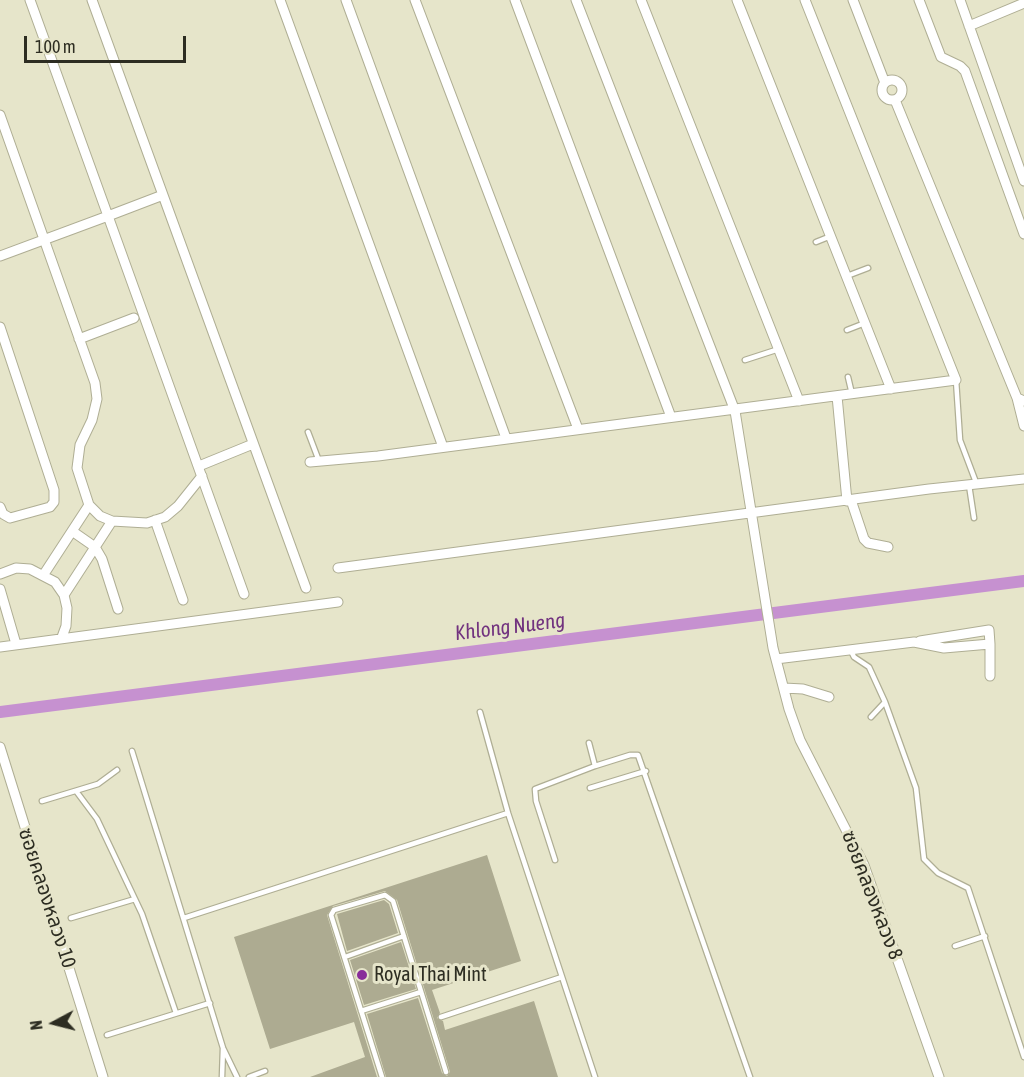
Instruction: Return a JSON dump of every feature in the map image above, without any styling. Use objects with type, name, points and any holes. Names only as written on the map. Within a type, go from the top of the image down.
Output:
[{"type":"street","points":[[30,0],[244,594]]},
{"type":"street","points":[[92,0],[306,588]]},
{"type":"street","points":[[280,0],[443,447]]},
{"type":"street","points":[[346,0],[506,438]]},
{"type":"street","points":[[415,0],[578,429]]},
{"type":"street","points":[[515,0],[671,417]]},
{"type":"street","name":"ซอยคลองหลวง 8","points":[[576,0],[735,411],[773,648],[800,740],[864,865],[939,1077]]},
{"type":"street","points":[[641,0],[799,401]]},
{"type":"street","points":[[737,0],[891,389]]},
{"type":"street","points":[[314,461],[735,411],[956,380],[806,0]]},
{"type":"street","points":[[853,0],[885,83]]},
{"type":"street","points":[[919,0],[941,57],[965,71],[1024,234]]},
{"type":"street","points":[[960,0],[1024,181]]},
{"type":"street","points":[[969,26],[1024,3]]},
{"type":"street","points":[[895,100],[902,93],[902,86],[894,80],[885,83],[882,89],[883,95],[895,100],[1020,400],[1024,426]]},
{"type":"street","points":[[0,115],[95,383],[97,399],[92,420],[80,445],[77,468],[89,505],[100,516],[112,521],[147,523],[178,506],[202,476]]},
{"type":"street","points":[[0,256],[163,195]]},
{"type":"street","points":[[80,339],[134,318]]},
{"type":"street","points":[[0,327],[54,490],[54,502],[39,510],[10,518],[3,514],[0,507]]},
{"type":"street","points":[[837,396],[849,501],[864,539],[868,543],[888,547]]},
{"type":"street","points":[[199,466],[253,444]]},
{"type":"street","points":[[338,568],[1024,479]]},
{"type":"street","points":[[44,574],[89,505]]},
{"type":"street","points":[[155,520],[183,600]]},
{"type":"street","points":[[64,595],[112,521]]},
{"type":"street","points":[[72,531],[95,547],[102,560],[118,609]]},
{"type":"street","points":[[0,574],[16,568],[44,574],[55,582],[64,595],[67,608],[66,626],[62,637]]},
{"type":"street","points":[[0,589],[16,644]]},
{"type":"street","points":[[0,647],[62,637],[338,603]]},
{"type":"street","points":[[776,659],[914,642],[944,648],[990,644],[990,676]]},
{"type":"street","points":[[784,688],[803,689],[829,696]]},
{"type":"street","name":"ซอยคลองหลวง 10","points":[[1,750],[103,1077]]},
{"type":"lane","points":[[816,242],[831,236]]},
{"type":"lane","points":[[847,276],[868,268]]},
{"type":"lane","points":[[847,330],[865,323]]},
{"type":"lane","points":[[745,360],[778,349]]},
{"type":"lane","points":[[848,376],[852,394]]},
{"type":"lane","points":[[956,380],[961,446],[973,485],[974,518]]},
{"type":"lane","points":[[308,432],[314,461]]},
{"type":"lane","points":[[850,649],[854,657],[869,667],[885,702],[916,788],[924,859],[938,873],[968,888],[1024,1057]]},
{"type":"lane","points":[[871,717],[885,702]]},
{"type":"lane","points":[[480,712],[508,813],[595,1077]]},
{"type":"lane","points":[[589,743],[596,766]]},
{"type":"lane","points":[[132,751],[223,1048],[237,1077]]},
{"type":"lane","points":[[555,860],[534,791],[596,766],[635,754],[642,761],[646,771],[750,1077]]},
{"type":"lane","points":[[42,801],[98,784],[117,770]]},
{"type":"lane","points":[[590,788],[646,771]]},
{"type":"lane","points":[[76,791],[97,819],[135,899],[176,1013]]},
{"type":"lane","points":[[184,918],[508,813]]},
{"type":"lane","points":[[382,1077],[331,915],[334,910],[379,896],[389,896],[422,992],[436,1018],[446,1072]]},
{"type":"lane","points":[[71,918],[135,899]]},
{"type":"lane","points":[[345,957],[404,936]]},
{"type":"lane","points":[[955,946],[985,936]]},
{"type":"lane","points":[[436,1018],[562,977]]},
{"type":"lane","points":[[361,1011],[422,992]]},
{"type":"lane","points":[[107,1035],[210,1003]]},
{"type":"lane","points":[[222,1077],[223,1048]]},
{"type":"lane","points":[[249,1077],[265,1071]]},
{"type":"building","name":"Royal Thai Mint","points":[[487,855],[521,961],[432,990],[440,1013],[437,1018],[443,1021],[445,1030],[534,1001],[558,1077],[386,1077],[367,1014],[418,998],[442,1073],[447,1076],[450,1072],[397,900],[385,891],[333,906],[327,915],[377,1077],[310,1077],[365,1057],[354,1022],[270,1049],[234,937]]},
{"type":"building","points":[[384,900],[389,904],[398,933],[347,951],[337,914]]},
{"type":"building","points":[[401,942],[416,989],[364,1005],[350,960]]},
{"type":"waterway","name":"Khlong Nueng","points":[[0,712],[1024,581]]},
{"type":"place","name":"Royal Thai Mint","points":[[362,975]]}]
